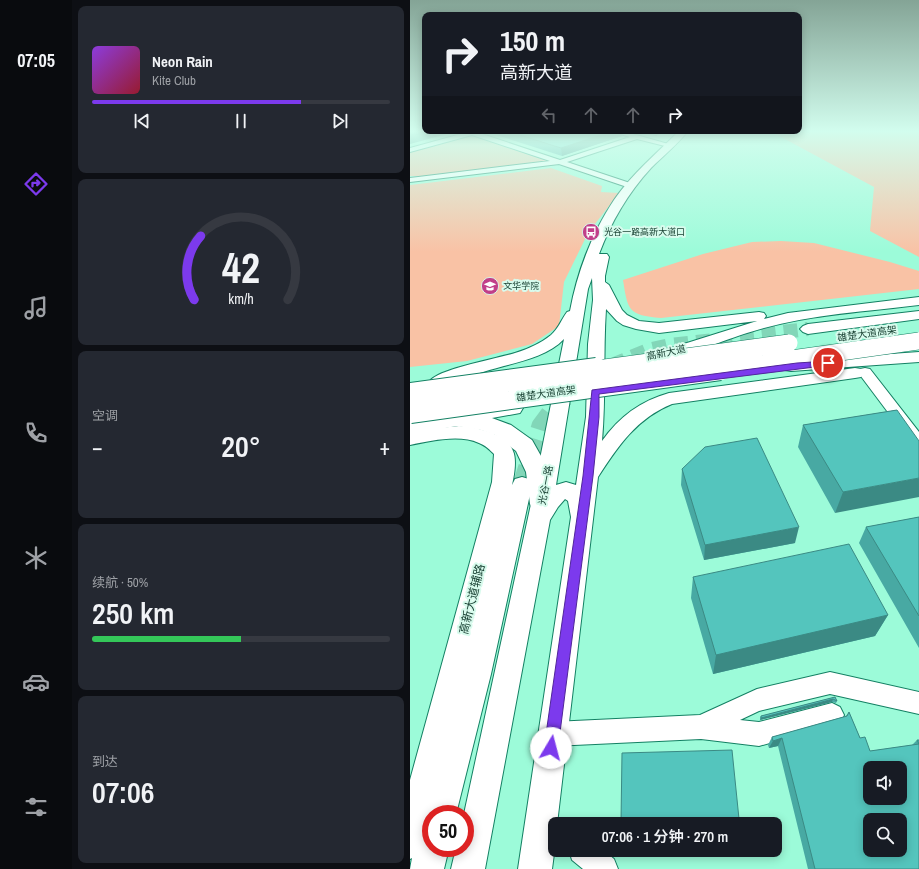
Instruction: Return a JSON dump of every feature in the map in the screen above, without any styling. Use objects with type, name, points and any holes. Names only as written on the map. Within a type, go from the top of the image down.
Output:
[{"type":"highway","name":"雄楚大道高架","points":[[410,394],[919,326]]},
{"type":"highway","name":"雄楚大道高架","points":[[410,412],[919,341]]},
{"type":"highway","points":[[410,426],[453,420],[488,412],[522,407],[562,396]]},
{"type":"highway","points":[[453,420],[483,423],[503,430],[524,446],[538,472],[541,511]]},
{"type":"main road","name":"光谷一路","points":[[468,869],[541,511],[581,289],[594,252],[607,222],[630,186],[645,171]]},
{"type":"main road","points":[[548,817],[553,734],[595,417],[598,315],[600,300],[598,276],[606,248],[631,198],[652,171]]},
{"type":"main road","points":[[598,276],[615,312],[621,318],[632,323],[649,327],[660,328],[755,316],[788,317]]},
{"type":"main road","points":[[439,381],[478,367],[524,355],[559,337],[569,326],[581,289]]},
{"type":"main road","name":"高新大道","points":[[410,385],[662,354],[788,317],[919,301]]},
{"type":"main road","points":[[576,316],[581,325],[586,326],[591,324],[598,315]]},
{"type":"main road","points":[[808,329],[919,315]]},
{"type":"main road","points":[[724,336],[709,351],[708,357],[719,367],[749,372]]},
{"type":"main road","points":[[410,416],[797,366],[919,357]]},
{"type":"main road","points":[[588,476],[622,428],[647,408],[663,400],[865,372],[919,360]]},
{"type":"main road","name":"高新大道辅路","points":[[410,438],[454,432],[473,434],[488,439],[504,452],[504,465],[500,490],[410,842]]},
{"type":"main road","points":[[442,805],[477,674],[522,485]]},
{"type":"main road","points":[[541,511],[559,492],[566,490],[577,497],[582,518]]},
{"type":"main road","points":[[535,869],[548,821]]},
{"type":"main road","points":[[427,869],[430,857]]},
{"type":"street","points":[[410,180],[489,171]]},
{"type":"street","points":[[586,171],[630,186]]},
{"type":"street","points":[[865,372],[916,444]]},
{"type":"street","points":[[701,727],[757,700],[830,683],[919,703]]},
{"type":"street","points":[[553,734],[701,727],[758,734],[832,715]]},
{"type":"street","points":[[590,857],[604,869]]},
{"type":"shaded area","points":[[410,171],[467,171],[421,176],[410,176]]},
{"type":"shaded area","name":"文华学院","points":[[530,171],[558,171],[602,186],[601,192],[619,193],[588,233],[564,282],[559,326],[532,344],[467,361],[410,367],[410,185]]},
{"type":"shaded area","points":[[843,171],[919,171],[919,257],[870,231],[874,187]]},
{"type":"shaded area","points":[[781,241],[814,243],[890,262],[919,271],[919,289],[661,318],[636,313],[632,310],[626,299],[623,280],[703,254],[752,242]]},
{"type":"building","points":[[897,410],[919,441],[919,478],[843,492],[803,425]]},
{"type":"building","points":[[757,438],[799,527],[705,545],[682,469],[705,447]]},
{"type":"building","points":[[919,517],[919,616],[866,527]]},
{"type":"building","points":[[849,544],[888,615],[716,655],[693,577]]},
{"type":"building","points":[[835,697],[837,701],[833,699],[761,718],[761,716]]},
{"type":"building","points":[[849,712],[860,738],[865,737],[870,751],[919,744],[919,869],[815,869],[782,738],[773,741],[772,737],[847,716]]},
{"type":"building","points":[[732,750],[739,817],[621,817],[622,753]]},
{"type":"tunnel","points":[[612,365],[648,350],[670,345],[808,329]]},
{"type":"tunnel","points":[[522,485],[541,426],[558,403],[565,397]]},
{"type":"place","name":"光谷一路高新大道口","points":[[591,232]]},
{"type":"place","name":"文华学院","points":[[490,286]]},
{"type":"route","points":[[551,748],[588,476],[595,417],[595,392],[828,363]]}]
